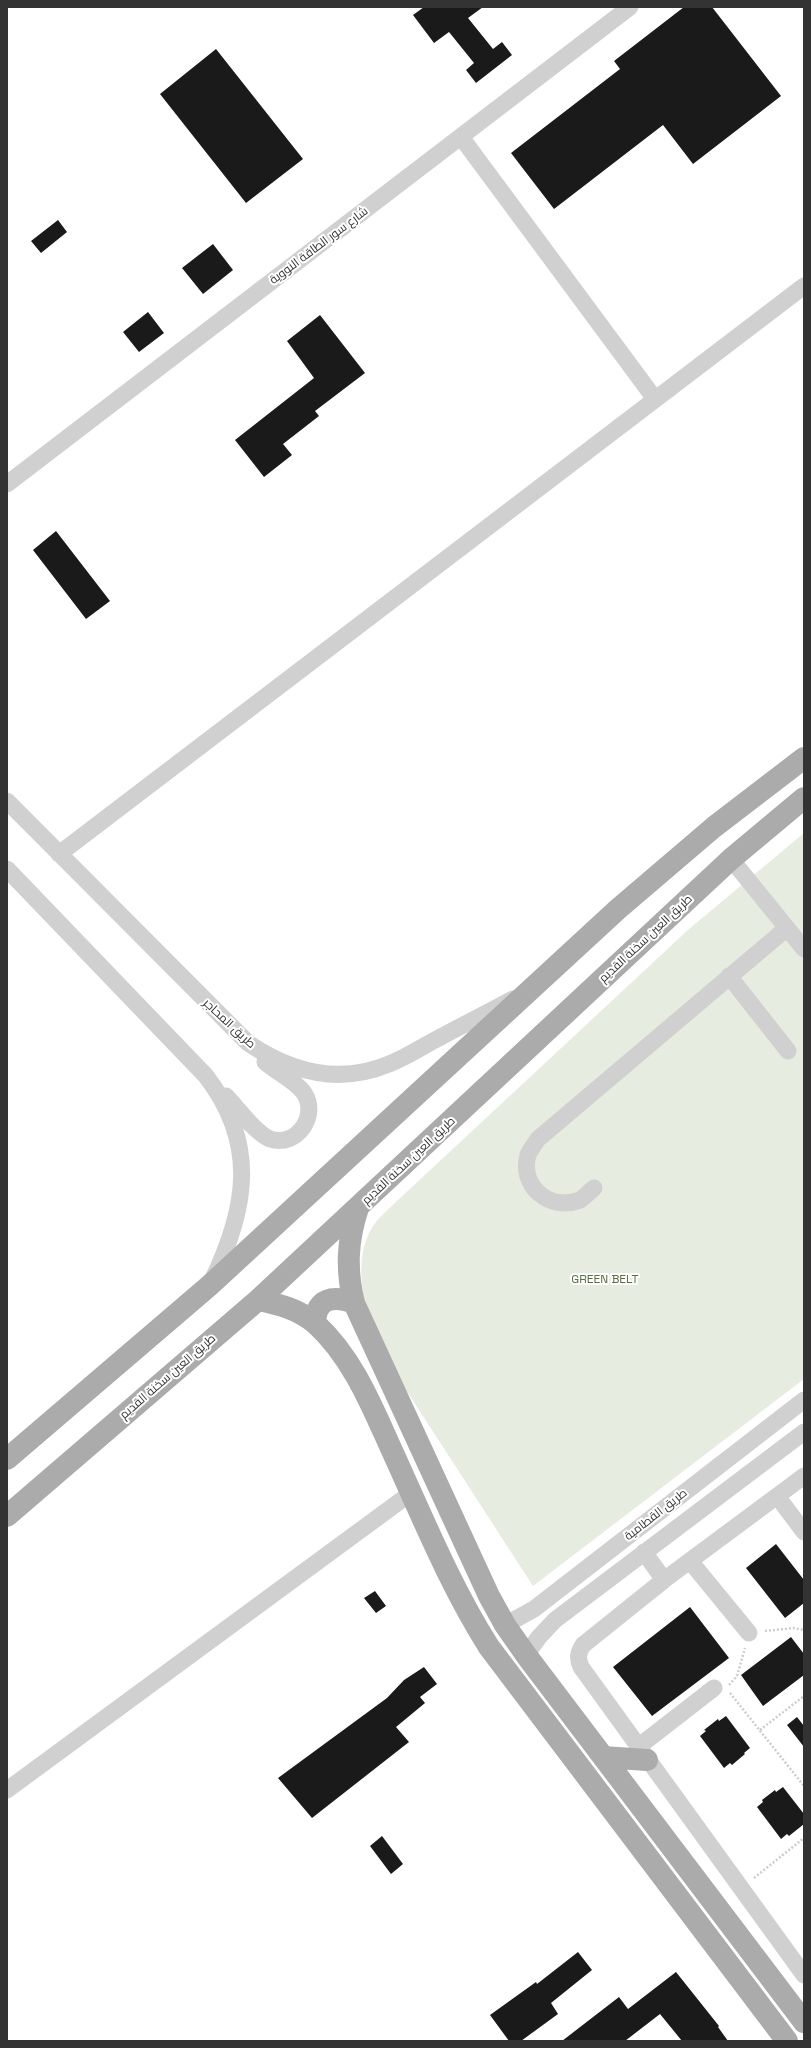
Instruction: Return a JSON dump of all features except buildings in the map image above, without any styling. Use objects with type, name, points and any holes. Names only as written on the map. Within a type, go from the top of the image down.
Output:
[{"type":"main road","points":[[7,1459],[210,1286],[618,909],[708,832],[804,758]]},
{"type":"main road","name":"طريق العين سخنة القديم","points":[[7,1516],[258,1300],[731,859],[804,798]]},
{"type":"main road","points":[[358,1208],[348,1246],[347,1265],[354,1303],[481,1582],[505,1625],[526,1655],[804,2022]]},
{"type":"main road","points":[[315,1323],[317,1310],[326,1300],[334,1298],[354,1303]]},
{"type":"main road","points":[[258,1300],[278,1304],[297,1312],[315,1323],[338,1348],[353,1371],[456,1591],[489,1648],[787,2041]]},
{"type":"main road","points":[[603,1757],[642,1754]]},
{"type":"street","name":"شارع سور الطاقة النووية","points":[[7,484],[630,7]]},
{"type":"street","points":[[461,137],[655,399]]},
{"type":"street","points":[[59,854],[804,286]]},
{"type":"street","name":"طريق المحاجر","points":[[7,801],[248,1043],[268,1057],[291,1067],[315,1073],[340,1074],[364,1072],[389,1064],[532,988]]},
{"type":"street","points":[[731,859],[804,949]]},
{"type":"street","points":[[7,869],[262,1134],[271,1139],[281,1140],[291,1138],[300,1132],[306,1123],[309,1113],[308,1102],[304,1092],[270,1066],[248,1043]]},
{"type":"street","points":[[594,1188],[581,1199],[564,1204],[546,1200],[533,1188],[531,1183],[527,1172],[528,1154],[538,1139],[787,928]]},
{"type":"street","points":[[729,976],[788,1051]]},
{"type":"street","points":[[206,1076],[216,1090],[232,1121],[238,1137],[243,1171],[237,1211],[232,1230],[210,1286]]},
{"type":"street","name":"طريق القطامية","points":[[505,1625],[534,1609],[804,1400]]},
{"type":"street","name":"طريق القطامية","points":[[526,1655],[539,1637],[555,1620],[804,1432]]},
{"type":"street","points":[[802,1969],[642,1754],[581,1667],[578,1660],[579,1652],[584,1645],[664,1580],[804,1476]]},
{"type":"street","points":[[7,1790],[411,1493]]},
{"type":"street","points":[[776,1496],[804,1532]]},
{"type":"street","points":[[644,1552],[664,1580]]},
{"type":"street","points":[[690,1561],[749,1633]]},
{"type":"street","points":[[642,1754],[714,1688]]},
{"type":"path","points":[[804,1630],[793,1628],[749,1633],[737,1676],[726,1688],[804,1786]]},
{"type":"path","points":[[760,1730],[804,1696]]},
{"type":"path","points":[[741,1889],[804,1838]]},
{"type":"green space","name":"GREEN BELT","points":[[804,833],[804,1379],[533,1586],[375,1342],[367,1314],[362,1284],[361,1268],[366,1239],[378,1219],[689,929]]}]
